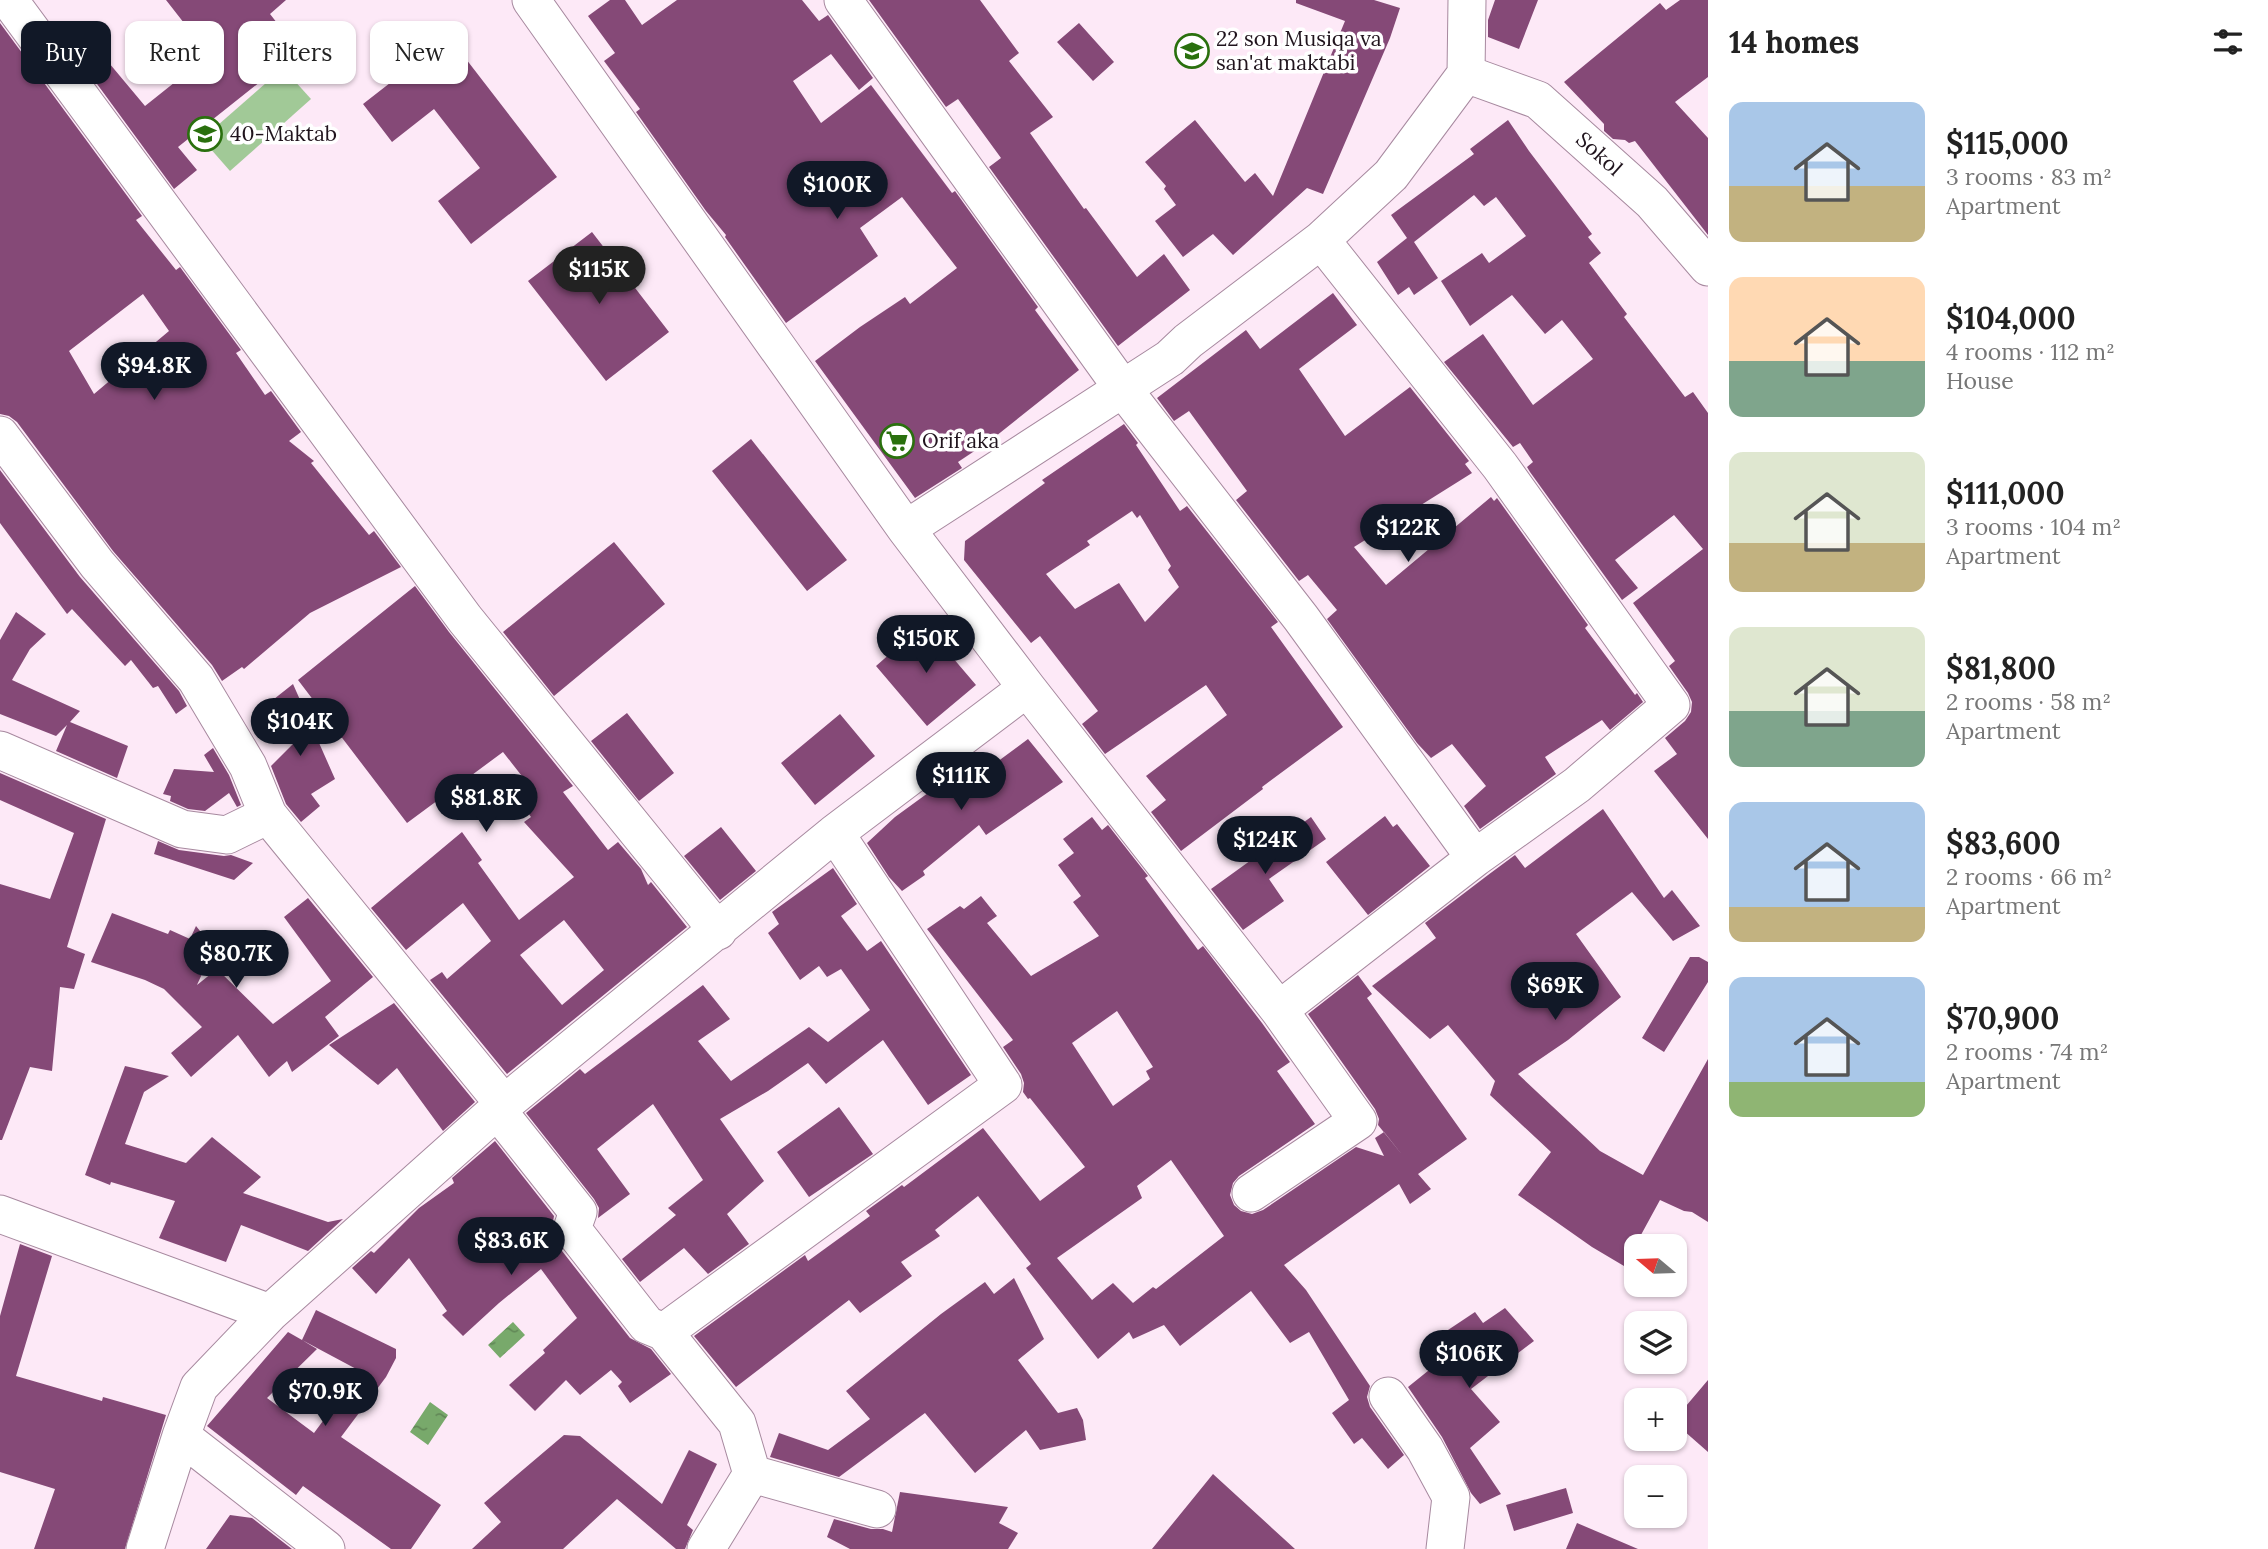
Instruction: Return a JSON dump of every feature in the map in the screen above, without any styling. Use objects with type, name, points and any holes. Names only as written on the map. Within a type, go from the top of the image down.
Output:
[{"type":"street","points":[[9,0],[465,619],[718,931]]},
{"type":"street","points":[[531,0],[906,529],[1279,1010],[1358,1121],[1251,1193]]},
{"type":"street","points":[[843,0],[1123,388],[1300,618],[1475,858]]},
{"type":"street","points":[[906,529],[1170,358],[1188,341],[1321,240],[1391,175],[1466,74],[1467,0]]},
{"type":"street","name":"Sokol","points":[[1466,74],[1538,100],[1652,202],[1708,267]]},
{"type":"street","points":[[1279,1010],[1475,858],[1577,785],[1671,705],[1500,466],[1321,240]]},
{"type":"street","points":[[0,435],[97,564],[196,679],[248,766],[268,815],[501,1107],[578,1212],[572,1229],[647,1325],[664,1332],[737,1423],[752,1474],[706,1549]]},
{"type":"street","points":[[145,1549],[199,1387],[270,1313],[501,1107],[835,832],[1027,688]]},
{"type":"street","points":[[0,750],[182,829],[227,835],[268,815]]},
{"type":"street","points":[[664,1332],[1003,1085],[835,832]]},
{"type":"street","points":[[0,1214],[270,1313]]},
{"type":"street","points":[[1388,1396],[1425,1449],[1451,1497],[1446,1549]]},
{"type":"street","points":[[181,1436],[326,1549]]},
{"type":"street","points":[[752,1474],[877,1509]]},
{"type":"shaded area","points":[[265,84],[297,84],[311,99],[230,171],[202,139]]},
{"type":"water","points":[[513,1322],[525,1335],[500,1358],[488,1345]]},
{"type":"water","points":[[430,1402],[448,1415],[428,1445],[410,1432]]},
{"type":"building","points":[[166,0],[286,0],[270,14],[275,21],[238,21],[238,84],[257,84],[178,147],[197,170],[174,189],[97,84],[111,84],[111,65],[145,106],[173,84],[224,84],[224,21],[182,21]]},
{"type":"building","points":[[610,0],[625,0],[642,25],[677,0],[802,0],[819,21],[828,15],[873,78],[859,90],[831,54],[793,81],[821,123],[871,85],[952,193],[955,191],[1038,307],[1035,310],[1079,370],[991,440],[958,462],[962,468],[915,498],[815,361],[905,297],[910,304],[957,268],[902,197],[860,228],[878,256],[786,323],[636,112],[640,109],[604,61],[615,53],[588,16]]},
{"type":"building","points":[[869,0],[980,0],[1019,53],[1009,61],[1053,117],[1030,133],[1084,209],[1086,208],[1137,277],[1164,254],[1190,290],[1118,346],[989,167],[1001,158],[958,99],[946,107]]},
{"type":"building","points":[[1296,0],[1374,0],[1400,8],[1390,38],[1323,194],[1307,188],[1233,255],[1213,234],[1183,257],[1155,221],[1176,205],[1164,189],[1166,186],[1145,162],[1195,120],[1245,182],[1255,173],[1273,196],[1345,21],[1296,3]]},
{"type":"building","points":[[1495,0],[1538,0],[1519,49],[1488,37],[1488,20]]},
{"type":"building","points":[[1680,0],[1708,0],[1708,77],[1675,102],[1708,138],[1708,235],[1635,141],[1629,143],[1613,139],[1604,131],[1604,124],[1564,82],[1660,3],[1666,10]]},
{"type":"building","points":[[0,23],[21,52],[21,84],[45,84],[142,216],[136,220],[176,270],[180,267],[241,350],[236,353],[265,395],[271,391],[301,432],[289,441],[314,461],[311,463],[369,535],[374,531],[401,567],[310,613],[244,669],[242,667],[222,681],[212,665],[113,551],[17,422],[0,414]],"holes":[[[143,294],[169,331],[94,394],[69,351]]]},
{"type":"building","points":[[1079,23],[1114,62],[1093,81],[1057,42]]},
{"type":"building","points":[[468,62],[557,177],[471,244],[438,201],[480,168],[434,109],[392,142],[363,104],[389,84],[468,84]]},
{"type":"building","points":[[1508,120],[1592,234],[1588,237],[1601,253],[1589,263],[1627,314],[1624,317],[1685,397],[1693,392],[1708,413],[1708,839],[1654,771],[1677,754],[1665,738],[1685,721],[1691,712],[1692,702],[1669,666],[1675,661],[1633,603],[1703,549],[1674,515],[1615,560],[1638,588],[1622,600],[1530,472],[1527,467],[1533,462],[1520,443],[1513,447],[1444,362],[1483,334],[1533,405],[1593,359],[1562,320],[1545,334],[1512,295],[1470,326],[1441,281],[1482,253],[1489,263],[1526,236],[1496,197],[1484,206],[1474,195],[1414,242],[1438,278],[1414,295],[1409,287],[1398,295],[1377,262],[1407,238],[1391,215],[1474,154],[1470,149]]},
{"type":"building","points":[[592,232],[669,332],[606,381],[528,281]]},
{"type":"building","points":[[1333,293],[1357,325],[1299,369],[1345,436],[1410,387],[1469,461],[1465,464],[1472,473],[1354,547],[1386,585],[1491,497],[1494,501],[1497,498],[1588,625],[1585,628],[1643,702],[1610,730],[1602,720],[1545,757],[1556,774],[1480,829],[1464,806],[1486,786],[1452,744],[1431,758],[1417,743],[1327,619],[1337,610],[1308,575],[1299,581],[1236,500],[1247,491],[1189,411],[1174,421],[1157,398],[1246,330],[1260,349]]},
{"type":"building","points":[[1124,424],[1180,511],[1187,506],[1278,622],[1271,627],[1343,727],[1181,851],[1151,812],[1166,800],[1146,776],[1227,715],[1206,685],[1105,754],[1082,724],[1098,711],[1040,636],[1031,643],[964,560],[965,541],[1045,483],[1042,480]],"holes":[[[1132,511],[1137,518],[1140,515],[1171,566],[1168,570],[1179,587],[1145,622],[1119,583],[1075,609],[1046,574],[1090,545],[1087,541]]]},
{"type":"building","points":[[751,439],[847,560],[807,591],[712,471]]},
{"type":"building","points":[[0,470],[80,577],[179,691],[187,706],[176,714],[158,686],[153,688],[131,660],[125,666],[72,609],[67,614],[0,523]]},
{"type":"building","points":[[614,542],[665,604],[554,696],[503,632]]},
{"type":"building","points":[[415,586],[573,786],[563,792],[608,850],[618,842],[641,869],[648,885],[651,882],[687,927],[507,1074],[430,980],[442,972],[447,979],[491,941],[463,903],[406,950],[371,908],[462,832],[482,860],[478,863],[519,920],[574,877],[524,822],[531,817],[512,791],[525,780],[503,752],[407,823],[298,680]],"holes":[[[564,920],[604,970],[562,1005],[520,955]]]},
{"type":"building","points":[[16,612],[46,634],[30,649],[12,680],[80,711],[70,722],[128,746],[117,778],[56,751],[67,725],[56,736],[0,714],[0,640]]},
{"type":"building","points":[[924,624],[976,685],[927,726],[876,666]]},
{"type":"building","points":[[293,684],[335,779],[311,794],[320,806],[301,822],[286,804],[271,766],[297,740],[269,703]]},
{"type":"building","points":[[627,713],[674,773],[639,801],[591,741]]},
{"type":"building","points":[[840,714],[875,756],[815,805],[781,763]]},
{"type":"building","points":[[1028,739],[1063,782],[986,835],[979,825],[923,871],[925,875],[902,891],[889,877],[867,843],[895,817],[965,766],[974,779]]},
{"type":"building","points":[[213,748],[229,775],[241,805],[237,807],[229,793],[205,811],[188,809],[170,801],[171,796],[163,794],[174,769],[214,772],[204,755]]},
{"type":"building","points":[[0,773],[106,819],[67,947],[85,954],[74,989],[60,987],[52,1071],[30,1067],[2,1140],[0,884],[50,899],[74,833],[0,800]]},
{"type":"building","points":[[1603,809],[1664,898],[1672,890],[1700,926],[1673,941],[1632,892],[1576,934],[1621,997],[1568,1040],[1518,1074],[1600,1151],[1643,1175],[1708,1059],[1708,1222],[1692,1212],[1660,1200],[1641,1234],[1624,1234],[1624,1266],[1518,1195],[1551,1152],[1490,1095],[1495,1081],[1448,1025],[1430,1039],[1372,986],[1436,938],[1425,923],[1515,855],[1525,868]]},
{"type":"building","points":[[1385,816],[1393,827],[1397,824],[1430,866],[1368,915],[1326,862]]},
{"type":"building","points":[[1092,817],[1102,830],[1108,825],[1148,876],[1145,878],[1198,950],[1203,946],[1290,1062],[1277,1071],[1315,1124],[1239,1176],[1233,1183],[1230,1195],[1234,1205],[1241,1211],[1252,1214],[1263,1210],[1356,1147],[1384,1156],[1375,1138],[1384,1132],[1378,1125],[1375,1109],[1308,1014],[1358,975],[1372,994],[1367,998],[1467,1139],[1418,1174],[1431,1189],[1410,1204],[1399,1184],[1284,1265],[1306,1290],[1370,1386],[1367,1397],[1370,1407],[1404,1455],[1388,1469],[1362,1438],[1354,1444],[1332,1413],[1349,1400],[1309,1332],[1290,1343],[1251,1291],[1180,1346],[1164,1325],[1133,1339],[1129,1332],[1098,1359],[1026,1268],[1031,1264],[978,1196],[935,1230],[940,1236],[901,1262],[912,1276],[860,1313],[849,1300],[736,1387],[694,1336],[805,1255],[808,1261],[870,1216],[866,1211],[902,1185],[904,1187],[983,1128],[1040,1201],[1085,1167],[1023,1092],[1021,1074],[1003,1047],[1013,1040],[927,929],[960,906],[964,909],[981,896],[997,916],[987,923],[1031,976],[1099,936],[1073,902],[1081,896],[1058,865],[1074,853],[1063,839]],"holes":[[[1117,1011],[1153,1067],[1146,1071],[1150,1079],[1113,1106],[1072,1043]],[[1171,1160],[1224,1236],[1156,1289],[1153,1287],[1133,1303],[1113,1283],[1092,1300],[1057,1258],[1142,1198],[1137,1186]]]},
{"type":"building","points":[[1311,817],[1326,839],[1269,879],[1284,901],[1243,930],[1211,889]]},
{"type":"building","points":[[721,827],[756,871],[720,900],[684,856]]},
{"type":"building","points":[[158,841],[179,850],[231,855],[253,863],[234,880],[154,854]]},
{"type":"building","points":[[833,868],[857,904],[841,916],[867,951],[881,941],[971,1075],[928,1105],[883,1040],[826,1084],[808,1063],[768,1091],[720,1119],[764,1181],[727,1214],[749,1244],[708,1274],[684,1248],[640,1282],[622,1259],[676,1215],[668,1208],[703,1180],[653,1104],[597,1149],[630,1194],[598,1218],[599,1208],[594,1199],[526,1113],[580,1069],[585,1074],[703,985],[730,1019],[698,1041],[731,1081],[809,1027],[828,1042],[870,1010],[841,969],[827,977],[819,966],[800,980],[768,933],[779,924],[772,912]]},
{"type":"building","points":[[308,898],[373,977],[325,1017],[339,1036],[292,1072],[287,1061],[269,1077],[238,1035],[191,1077],[171,1053],[202,1027],[164,989],[91,962],[112,913],[168,934],[170,930],[190,939],[196,926],[213,947],[203,963],[206,965],[197,985],[217,969],[273,1024],[331,981],[284,917]]},
{"type":"building","points":[[1690,957],[1699,957],[1708,962],[1708,982],[1664,1052],[1642,1038]]},
{"type":"building","points":[[394,1003],[475,1102],[443,1131],[397,1068],[378,1085],[329,1045]]},
{"type":"building","points":[[125,1066],[169,1076],[144,1092],[125,1144],[186,1163],[212,1137],[261,1177],[243,1193],[328,1222],[343,1219],[308,1251],[241,1225],[226,1262],[159,1238],[175,1201],[111,1182],[110,1185],[85,1175]]},
{"type":"building","points":[[839,1107],[873,1154],[809,1197],[777,1152]]},
{"type":"building","points":[[495,1141],[554,1216],[551,1232],[555,1242],[630,1338],[651,1349],[671,1374],[630,1403],[618,1386],[622,1382],[611,1370],[580,1395],[566,1380],[535,1411],[509,1385],[545,1353],[543,1350],[577,1318],[541,1269],[463,1336],[442,1315],[447,1311],[409,1258],[376,1294],[352,1268],[371,1251],[374,1253],[419,1208],[454,1183],[452,1178]]},
{"type":"building","points":[[20,1244],[52,1256],[16,1376],[102,1401],[103,1397],[166,1415],[125,1549],[34,1549],[55,1489],[0,1472],[0,1316]]},
{"type":"building","points":[[1014,1278],[1044,1339],[1018,1360],[1058,1413],[1077,1408],[1083,1420],[1086,1440],[1040,1450],[1026,1430],[975,1473],[925,1413],[839,1477],[770,1457],[779,1433],[828,1450],[870,1419],[846,1391],[985,1282],[994,1294]]},
{"type":"building","points":[[1505,1308],[1534,1341],[1471,1389],[1500,1422],[1470,1448],[1501,1494],[1480,1504],[1471,1493],[1442,1437],[1408,1387],[1454,1350],[1442,1334],[1475,1312],[1483,1323]]},
{"type":"building","points":[[316,1310],[396,1349],[396,1358],[386,1377],[341,1437],[441,1505],[411,1549],[391,1549],[303,1486],[296,1495],[207,1426],[288,1332],[302,1340]],"holes":[[[302,1340],[360,1371],[314,1433],[267,1398],[317,1349]]]},
{"type":"building","points":[[1708,1380],[1708,1452],[1687,1434],[1687,1405]]},
{"type":"building","points":[[564,1435],[580,1436],[662,1504],[689,1450],[717,1464],[687,1525],[693,1530],[685,1549],[676,1549],[617,1499],[563,1549],[472,1549],[501,1522],[484,1503]]},
{"type":"building","points":[[1213,1474],[1295,1549],[1152,1549]]},
{"type":"building","points":[[1566,1488],[1573,1513],[1514,1531],[1506,1505]]},
{"type":"building","points":[[900,1492],[1008,1507],[999,1523],[1018,1533],[1008,1549],[850,1549],[827,1537],[834,1519],[892,1532]]},
{"type":"building","points":[[230,1515],[252,1518],[292,1549],[206,1549]]},
{"type":"building","points":[[1577,1523],[1638,1549],[1566,1549]]},
{"type":"place","name":"22 son Musiqa va san'at maktabi","points":[[1192,51]]},
{"type":"place","name":"40-Maktab","points":[[205,134]]},
{"type":"place","name":"Orif aka","points":[[897,441]]}]
